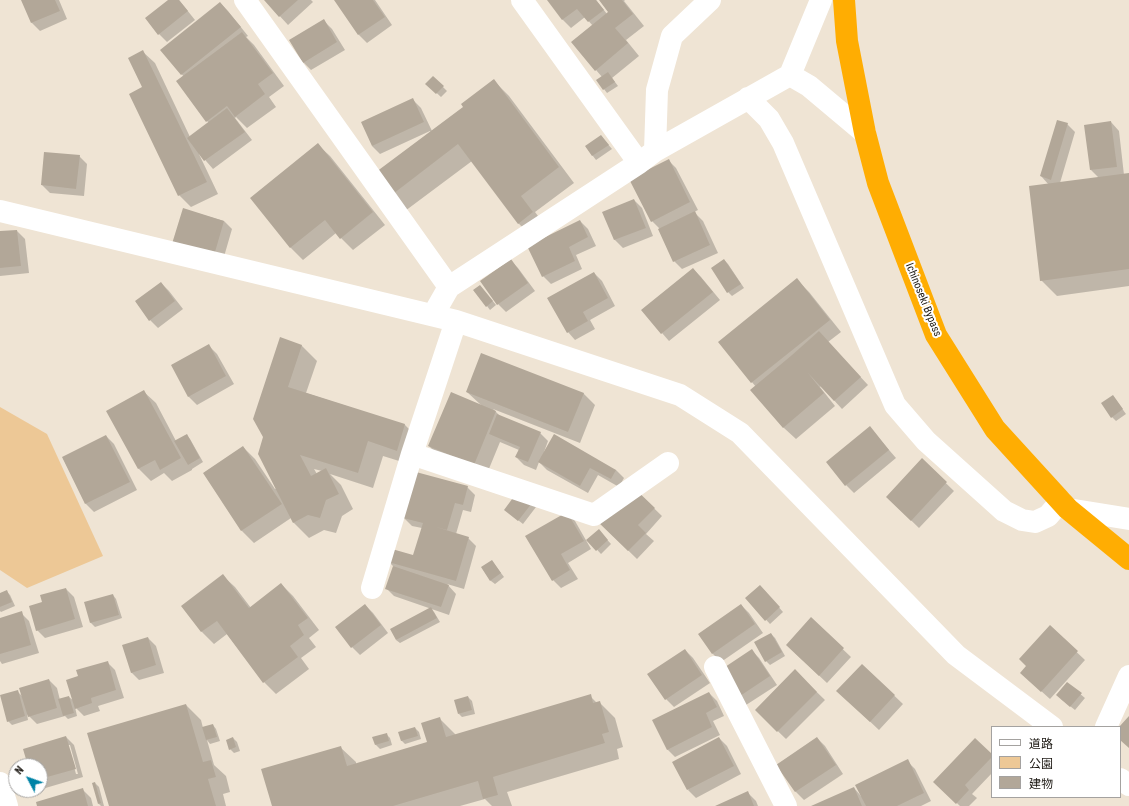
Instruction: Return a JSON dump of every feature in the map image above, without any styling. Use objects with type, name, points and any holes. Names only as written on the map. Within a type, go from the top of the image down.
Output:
[{"type":"highway","name":"Ichinoseki Bypass","points":[[844,0],[847,41],[865,133],[878,183],[936,335],[994,429],[1064,505],[1129,559]]},
{"type":"street","points":[[245,0],[449,288]]},
{"type":"street","points":[[522,0],[647,157]]},
{"type":"street","points":[[647,157],[657,90],[672,36],[710,0]]},
{"type":"street","points":[[433,315],[449,288],[647,157],[790,75],[821,0]]},
{"type":"street","points":[[790,75],[809,86],[865,133]]},
{"type":"street","points":[[748,98],[769,119],[783,143],[896,405],[926,441],[1004,511],[1022,520],[1034,522],[1048,516],[1064,505],[1129,519]]},
{"type":"street","points":[[0,211],[456,320],[680,395],[740,434],[956,655],[1051,726]]},
{"type":"street","points":[[372,588],[412,454],[456,320]]},
{"type":"street","points":[[412,454],[594,515],[668,463]]},
{"type":"street","points":[[715,667],[786,806]]},
{"type":"street","points":[[1106,726],[1129,676]]},
{"type":"street","points":[[0,783],[7,806]]},
{"type":"green space","points":[[0,407],[47,434],[103,556],[27,588],[0,570]]},
{"type":"building","points":[[21,0],[55,0],[60,11],[31,23]]},
{"type":"building","points":[[168,0],[179,0],[188,11],[158,35],[145,18]]},
{"type":"building","points":[[264,0],[298,0],[279,17]]},
{"type":"building","points":[[334,0],[373,0],[385,17],[358,35]]},
{"type":"building","points":[[547,0],[596,0],[604,10],[588,22],[577,9],[562,20]]},
{"type":"building","points":[[599,0],[622,0],[633,14],[615,28],[628,43],[595,71],[571,42],[608,12]]},
{"type":"building","points":[[220,2],[241,27],[181,75],[160,50]]},
{"type":"building","points":[[324,19],[337,42],[303,63],[289,40]]},
{"type":"building","points":[[242,32],[273,73],[258,84],[265,94],[235,117],[227,106],[206,122],[176,81]]},
{"type":"building","points":[[143,50],[207,182],[178,196],[129,94],[142,87],[128,58]]},
{"type":"building","points":[[608,72],[615,82],[603,90],[596,80]]},
{"type":"building","points":[[433,76],[444,86],[436,94],[425,84]]},
{"type":"building","points":[[494,79],[559,167],[521,196],[533,212],[518,224],[458,144],[389,197],[372,175],[463,107],[461,104]]},
{"type":"building","points":[[413,98],[424,122],[372,146],[361,122]]},
{"type":"building","points":[[227,108],[245,132],[204,161],[187,138]]},
{"type":"building","points":[[1057,120],[1068,123],[1051,180],[1040,176]]},
{"type":"building","points":[[1111,121],[1117,167],[1090,170],[1084,125]]},
{"type":"building","points":[[601,135],[609,145],[592,156],[585,146]]},
{"type":"building","points":[[318,143],[373,212],[340,239],[325,220],[290,248],[250,198]]},
{"type":"building","points":[[44,152],[80,155],[76,189],[41,185]]},
{"type":"building","points":[[669,159],[690,202],[651,222],[629,179]]},
{"type":"building","points":[[1129,173],[1129,269],[1040,281],[1029,186]]},
{"type":"building","points":[[634,199],[646,228],[614,240],[602,212]]},
{"type":"building","points":[[183,208],[224,221],[213,259],[171,247]]},
{"type":"building","points":[[695,211],[710,245],[673,262],[658,229]]},
{"type":"building","points":[[580,220],[588,237],[569,247],[575,261],[542,277],[527,246]]},
{"type":"building","points":[[17,230],[21,266],[0,268],[0,231]]},
{"type":"building","points":[[511,259],[528,283],[497,305],[480,281]]},
{"type":"building","points":[[724,259],[741,284],[727,293],[711,268]]},
{"type":"building","points":[[693,268],[713,292],[661,334],[641,310]]},
{"type":"building","points":[[594,272],[608,298],[583,312],[588,321],[567,333],[547,298]]},
{"type":"building","points":[[797,278],[830,320],[751,383],[718,342]]},
{"type":"building","points":[[161,282],[175,301],[149,321],[135,301]]},
{"type":"building","points":[[480,285],[493,301],[486,307],[473,290]]},
{"type":"building","points":[[819,331],[861,377],[834,401],[808,373],[824,393],[783,428],[750,390]]},
{"type":"building","points":[[280,337],[302,345],[288,387],[405,424],[397,451],[368,441],[358,473],[300,455],[311,476],[326,468],[339,494],[326,500],[320,518],[308,515],[293,523],[258,454],[263,437],[253,419]]},
{"type":"building","points":[[209,344],[226,376],[188,397],[171,365]]},
{"type":"building","points":[[481,353],[584,393],[568,432],[466,392]]},
{"type":"building","points":[[144,390],[181,458],[160,470],[155,460],[138,469],[106,411]]},
{"type":"building","points":[[451,392],[496,411],[474,465],[428,446]]},
{"type":"building","points":[[1113,395],[1123,409],[1111,418],[1101,403]]},
{"type":"building","points":[[497,414],[541,432],[528,462],[515,457],[520,447],[489,434]]},
{"type":"building","points":[[870,426],[889,450],[845,486],[826,462]]},
{"type":"building","points":[[187,434],[200,458],[188,465],[174,441]]},
{"type":"building","points":[[554,434],[616,470],[611,479],[590,468],[580,486],[538,462]]},
{"type":"building","points":[[106,435],[130,482],[85,504],[62,457]]},
{"type":"building","points":[[243,446],[282,504],[241,531],[203,473]]},
{"type":"building","points":[[922,458],[947,482],[911,521],[886,497]]},
{"type":"building","points":[[416,472],[468,486],[463,505],[455,503],[447,530],[436,527],[469,537],[456,581],[388,562],[392,549],[413,555],[423,523],[403,518]]},
{"type":"building","points":[[631,485],[655,508],[638,525],[646,533],[628,551],[597,521]]},
{"type":"building","points":[[518,491],[532,503],[518,521],[504,510]]},
{"type":"building","points":[[567,512],[584,541],[561,554],[570,570],[552,581],[525,536]]},
{"type":"building","points":[[599,529],[608,540],[596,551],[586,540]]},
{"type":"building","points":[[492,560],[501,573],[490,581],[481,567]]},
{"type":"building","points":[[393,566],[449,585],[441,607],[385,589]]},
{"type":"building","points":[[223,574],[249,608],[281,583],[308,618],[298,625],[304,635],[290,646],[298,657],[263,683],[217,621],[201,632],[181,606]]},
{"type":"building","points":[[760,585],[780,607],[765,621],[745,598]]},
{"type":"building","points":[[66,588],[75,619],[36,631],[29,606],[42,602],[40,595]]},
{"type":"building","points":[[7,590],[12,602],[0,607],[0,593]]},
{"type":"building","points":[[113,594],[119,615],[90,623],[84,602]]},
{"type":"building","points":[[365,604],[381,625],[351,648],[335,627]]},
{"type":"building","points":[[741,604],[755,624],[712,654],[698,634]]},
{"type":"building","points":[[431,607],[437,618],[396,640],[390,629]]},
{"type":"building","points":[[22,611],[31,645],[0,654],[0,618]]},
{"type":"building","points":[[811,617],[844,648],[819,676],[786,645]]},
{"type":"building","points":[[1050,625],[1078,651],[1041,692],[1020,673],[1026,666],[1019,659]]},
{"type":"building","points":[[771,633],[782,652],[765,662],[754,642]]},
{"type":"building","points":[[148,637],[156,665],[131,673],[122,645]]},
{"type":"building","points":[[685,649],[702,675],[665,700],[647,674]]},
{"type":"building","points":[[752,649],[770,676],[737,698],[719,671]]},
{"type":"building","points":[[108,661],[116,690],[91,698],[92,703],[75,709],[66,680],[78,676],[76,670]]},
{"type":"building","points":[[862,664],[895,695],[870,722],[836,691]]},
{"type":"building","points":[[795,669],[817,692],[777,732],[755,710]]},
{"type":"building","points":[[49,679],[57,708],[28,717],[19,688]]},
{"type":"building","points":[[1067,682],[1082,693],[1070,707],[1056,695]]},
{"type":"building","points":[[18,690],[25,716],[7,722],[0,695]]},
{"type":"building","points":[[709,692],[717,707],[706,713],[712,727],[667,750],[652,720]]},
{"type":"building","points":[[591,694],[593,703],[600,701],[609,732],[602,734],[605,743],[493,777],[498,795],[483,799],[478,781],[393,806],[272,806],[261,769],[341,746],[347,766],[427,742],[421,723],[440,717],[446,737]]},
{"type":"building","points":[[69,696],[74,713],[63,716],[58,699]]},
{"type":"building","points":[[468,696],[472,710],[458,714],[454,700]]},
{"type":"building","points":[[186,704],[203,762],[211,760],[216,777],[208,779],[216,806],[109,806],[87,733]]},
{"type":"building","points":[[1129,716],[1129,748],[1121,741],[1120,726]]},
{"type":"building","points":[[213,724],[217,737],[206,740],[202,727]]},
{"type":"building","points":[[415,727],[418,736],[401,741],[398,732]]},
{"type":"building","points":[[387,733],[389,741],[375,745],[372,737]]},
{"type":"building","points":[[66,736],[76,769],[48,777],[48,758],[26,758],[23,749]]},
{"type":"building","points":[[233,737],[236,747],[229,750],[226,740]]},
{"type":"building","points":[[719,737],[734,766],[687,790],[672,762]]},
{"type":"building","points":[[817,737],[836,765],[795,792],[776,765]]},
{"type":"building","points":[[975,738],[991,753],[991,758],[965,785],[969,790],[956,804],[933,782]]},
{"type":"building","points":[[908,759],[924,793],[897,806],[866,806],[855,785]]},
{"type":"building","points":[[95,782],[101,803],[98,804],[92,783]]},
{"type":"building","points":[[854,787],[862,806],[811,806]]},
{"type":"building","points":[[83,788],[88,806],[37,806],[36,802]]},
{"type":"building","points":[[748,791],[754,806],[715,806]]}]
